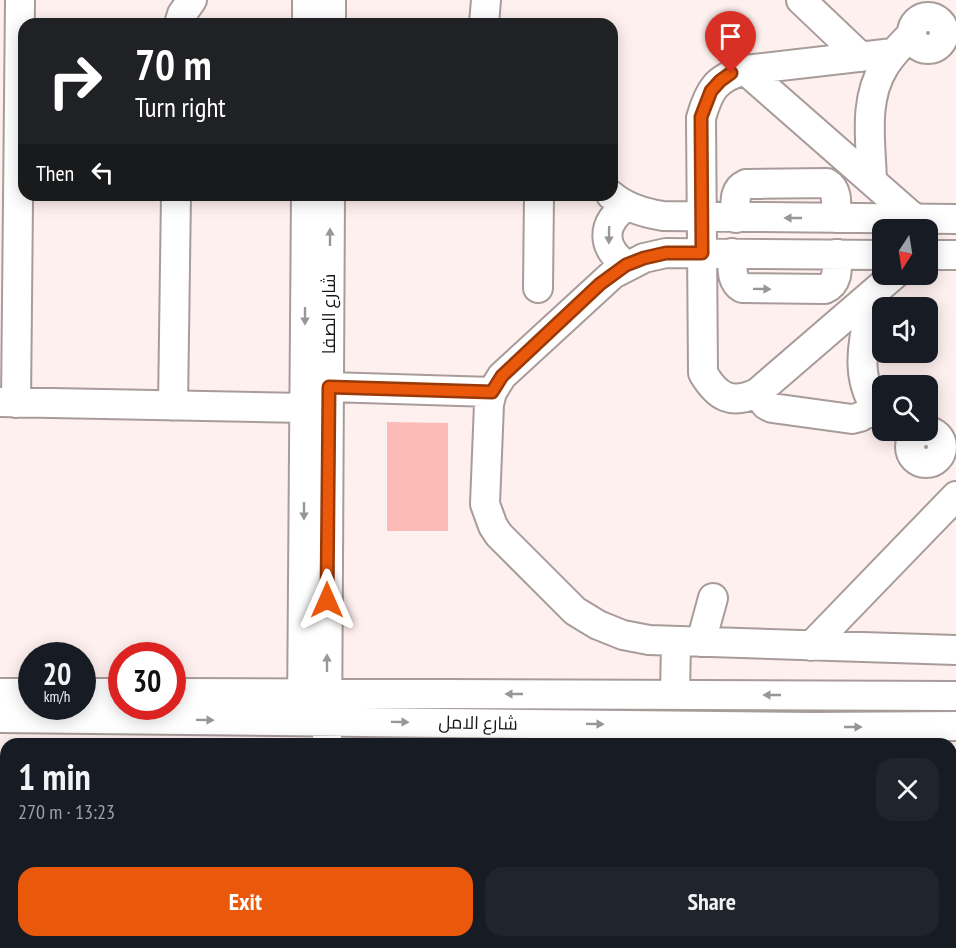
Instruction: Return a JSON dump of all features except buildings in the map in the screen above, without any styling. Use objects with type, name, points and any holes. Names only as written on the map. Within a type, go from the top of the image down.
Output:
[{"type":"street","points":[[19,18],[20,0]]},
{"type":"street","points":[[181,18],[192,0]]},
{"type":"street","points":[[307,0],[307,18]]},
{"type":"street","points":[[331,0],[331,18]]},
{"type":"street","points":[[484,18],[486,0]]},
{"type":"street","points":[[801,0],[861,57]]},
{"type":"street","points":[[883,285],[757,393],[745,398],[732,399],[720,394],[710,386],[703,373],[701,117],[711,91],[731,73],[861,57],[902,44],[930,50],[941,44],[950,31]]},
{"type":"street","points":[[18,38],[9,208],[8,403],[304,408]]},
{"type":"street","points":[[872,181],[870,115],[872,98],[876,82],[902,44]]},
{"type":"street","points":[[745,70],[872,181],[897,219]]},
{"type":"street","points":[[626,265],[616,258],[609,248],[607,236],[610,223],[617,213],[619,201],[645,213],[663,216],[736,218],[736,194],[746,184],[827,183],[831,185],[835,193],[836,218],[872,220]]},
{"type":"street","points":[[173,406],[176,201]]},
{"type":"street","name":"شارع الصفا","points":[[306,201],[304,408],[317,715]]},
{"type":"street","name":"شارع الصفا","points":[[317,715],[329,387],[330,201]]},
{"type":"street","points":[[538,288],[539,201]]},
{"type":"street","points":[[938,220],[956,219]]},
{"type":"street","points":[[872,255],[837,254],[836,279],[825,289],[742,288],[733,278],[732,254],[666,253],[626,265],[600,284],[502,376],[492,392],[489,404],[485,504],[499,535],[575,611],[598,625],[623,635],[649,640],[688,642],[956,650]]},
{"type":"street","points":[[938,255],[956,255]]},
{"type":"street","points":[[872,402],[866,391],[862,372],[862,352],[873,295]]},
{"type":"street","points":[[329,387],[492,392]]},
{"type":"street","points":[[757,393],[766,405],[772,408],[852,418],[872,414]]},
{"type":"street","points":[[811,646],[956,496]]},
{"type":"street","points":[[675,695],[688,642],[713,598]]},
{"type":"street","points":[[0,693],[18,693]]},
{"type":"street","name":"شارع الامل","points":[[186,695],[317,715],[812,735],[956,726]]},
{"type":"street","name":"شارع الامل","points":[[0,718],[317,715],[675,695],[956,696]]},
{"type":"street","points":[[812,695],[812,735]]},
{"type":"shaded area","points":[[387,422],[448,423],[448,531],[387,531]]},
{"type":"route","points":[[327,600],[329,387],[492,392],[502,376],[600,284],[626,265],[666,253],[702,253],[701,117],[711,91],[731,73]]}]
